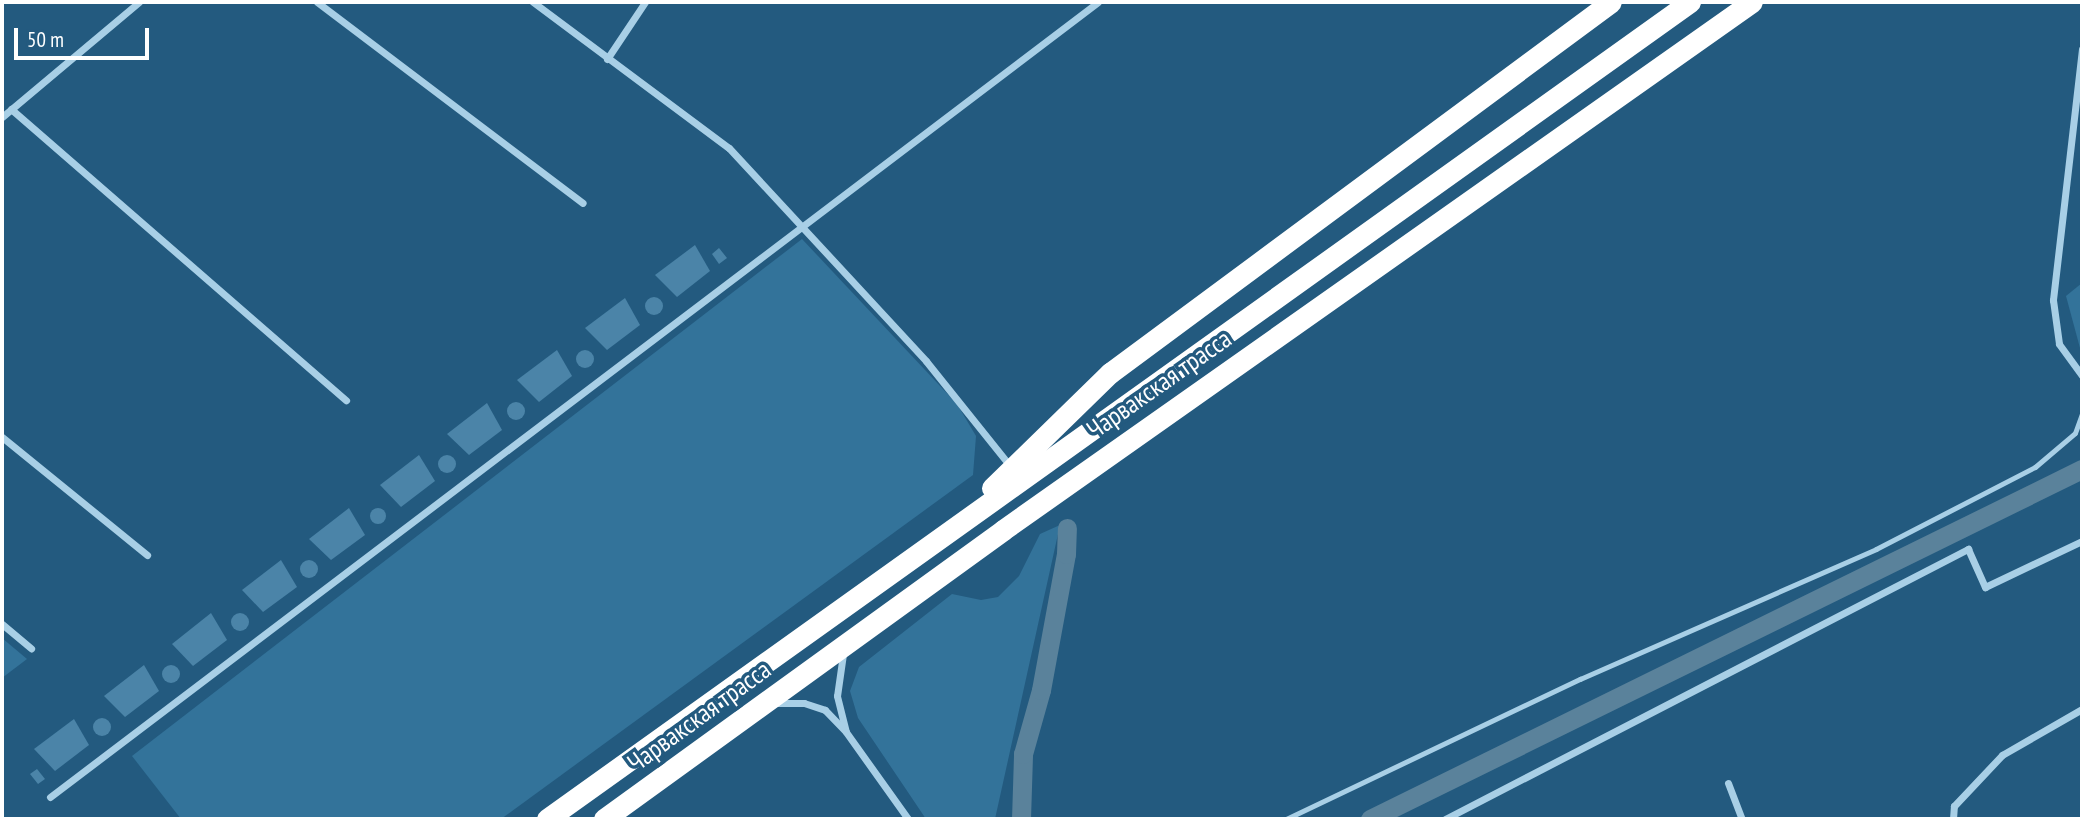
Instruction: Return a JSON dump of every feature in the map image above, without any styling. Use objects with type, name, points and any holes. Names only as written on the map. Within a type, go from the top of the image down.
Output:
[{"type":"highway","points":[[966,517],[1011,467],[1110,373],[1611,2]]},
{"type":"highway","points":[[1627,44],[1681,2]]},
{"type":"highway","name":"Чарвакская трасса","points":[[547,819],[1627,44],[1690,2]]},
{"type":"highway","name":"Чарвакская трасса","points":[[604,819],[849,642],[1752,2]]},
{"type":"street","points":[[2,117],[139,2]]},
{"type":"street","points":[[317,2],[583,203]]},
{"type":"street","points":[[533,2],[568,24],[607,59],[729,148],[805,225],[926,361],[1011,467]]},
{"type":"street","points":[[607,59],[645,2]]},
{"type":"street","points":[[50,797],[1098,2]]},
{"type":"street","points":[[2082,49],[2053,300],[2059,344],[2082,376]]},
{"type":"street","points":[[11,109],[346,400]]},
{"type":"street","points":[[2,437],[148,555]]},
{"type":"street","points":[[1445,819],[1968,549],[1985,587],[2082,541]]},
{"type":"street","points":[[2,624],[31,648]]},
{"type":"street","points":[[846,732],[837,683],[849,642]]},
{"type":"street","points":[[756,709],[769,704],[804,703],[825,710],[846,732],[908,819]]},
{"type":"street","points":[[1954,819],[1954,806],[2002,755],[2082,709]]},
{"type":"street","points":[[1728,783],[1742,819]]},
{"type":"lane","points":[[1286,819],[1606,668],[1876,549],[2035,467],[2075,433],[2082,414]]},
{"type":"shaded area","points":[[802,239],[957,404],[976,436],[973,475],[501,819],[181,819],[132,756]]},
{"type":"shaded area","points":[[2082,283],[2082,347],[2080,348],[2066,296]]},
{"type":"shaded area","points":[[1060,525],[995,819],[926,819],[858,718],[850,691],[859,667],[952,594],[981,600],[998,597],[1019,576],[1040,534]]},
{"type":"shaded area","points":[[2,638],[27,659],[2,678]]},
{"type":"building","points":[[695,245],[710,271],[677,297],[655,275]]},
{"type":"building","points":[[719,248],[727,258],[719,264],[712,254]]},
{"type":"building","points":[[654,297],[660,300],[663,306],[660,312],[654,315],[648,312],[645,306],[648,300]]},
{"type":"building","points":[[625,298],[640,325],[607,350],[585,328]]},
{"type":"building","points":[[557,350],[572,376],[539,402],[517,380]]},
{"type":"building","points":[[585,350],[591,353],[594,359],[591,365],[585,368],[579,365],[576,359],[579,353]]},
{"type":"building","points":[[516,402],[522,405],[525,411],[522,417],[516,420],[510,417],[507,411],[510,405]]},
{"type":"building","points":[[487,403],[502,430],[469,455],[447,434]]},
{"type":"building","points":[[419,455],[435,481],[401,507],[380,485]]},
{"type":"building","points":[[447,455],[453,458],[456,464],[453,470],[447,473],[441,470],[438,464],[441,458]]},
{"type":"building","points":[[349,508],[365,535],[331,560],[309,539]]},
{"type":"building","points":[[375,508],[381,508],[386,516],[384,522],[375,524],[370,519],[370,513]]},
{"type":"building","points":[[281,560],[297,587],[263,612],[242,590]]},
{"type":"building","points":[[309,560],[315,563],[318,569],[315,575],[309,578],[303,575],[300,569],[303,563]]},
{"type":"building","points":[[211,613],[227,640],[193,666],[172,644]]},
{"type":"building","points":[[240,613],[246,616],[249,622],[246,628],[240,631],[234,628],[231,622],[234,616]]},
{"type":"building","points":[[144,665],[159,691],[125,717],[104,696]]},
{"type":"building","points":[[171,665],[177,668],[180,674],[177,680],[171,683],[165,680],[162,674],[165,668]]},
{"type":"building","points":[[102,718],[108,721],[111,727],[108,733],[102,736],[96,733],[93,727],[96,721]]},
{"type":"building","points":[[74,719],[89,745],[55,771],[34,749]]},
{"type":"building","points":[[37,769],[45,779],[38,784],[30,774]]},
{"type":"waterway","points":[[1370,819],[2082,469]]},
{"type":"waterway","points":[[1021,819],[1023,754],[1041,690],[1066,554],[1067,528]]}]
